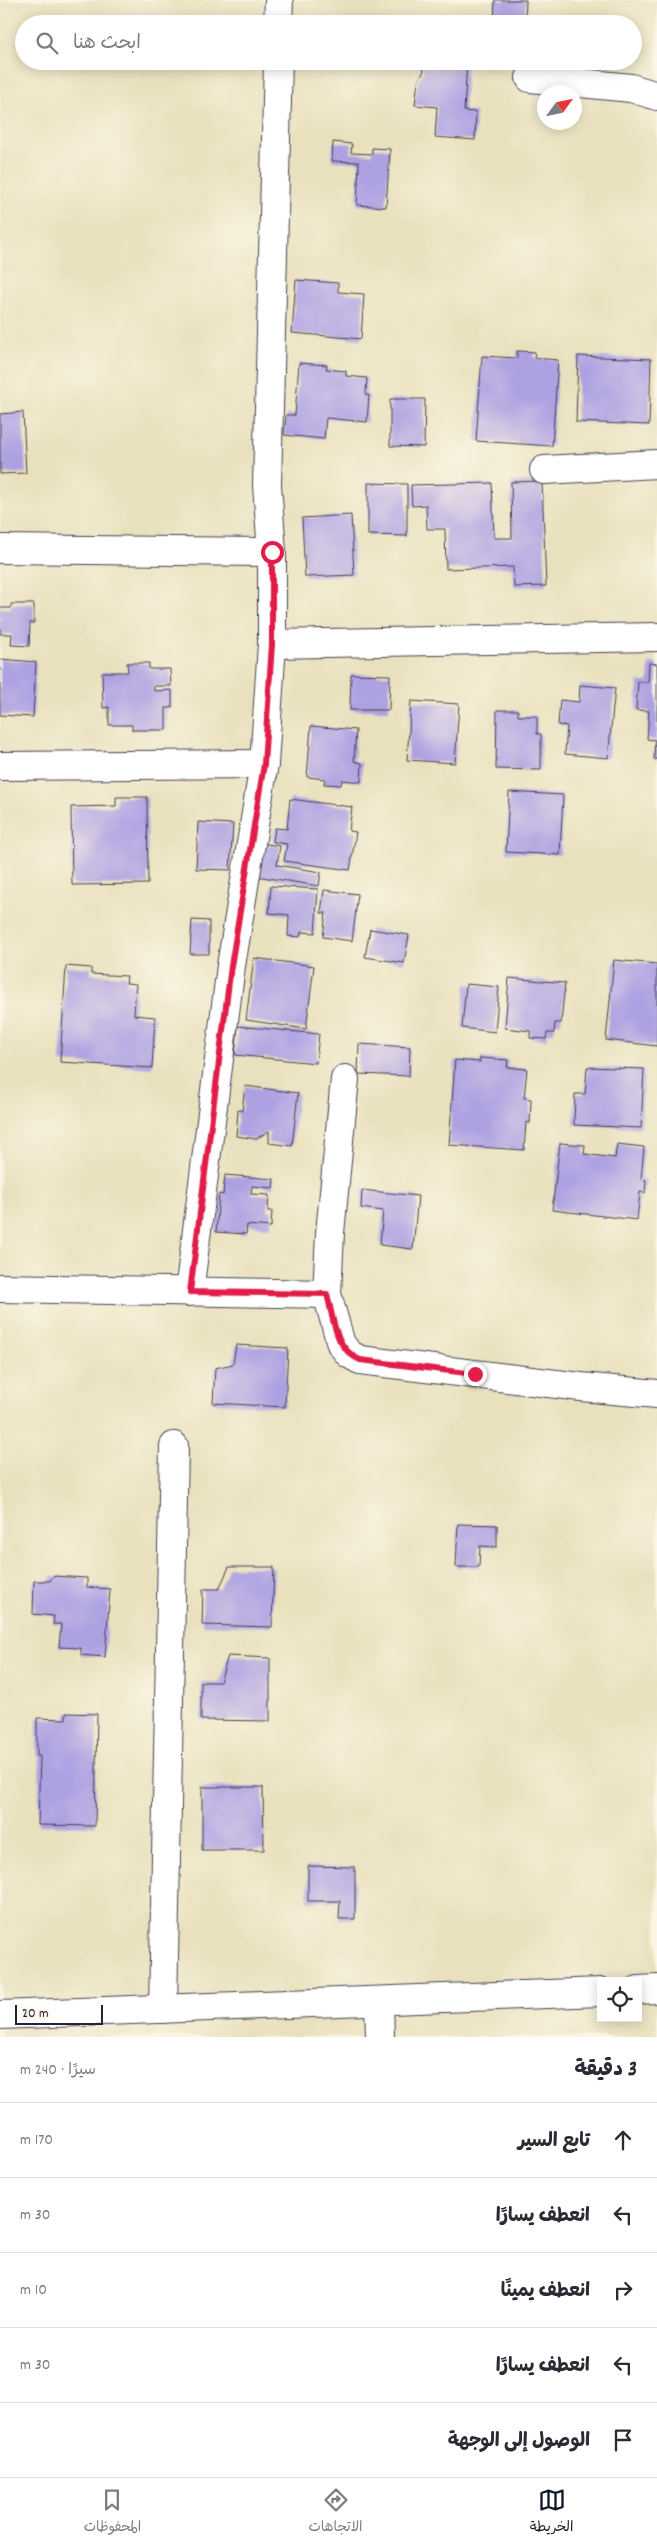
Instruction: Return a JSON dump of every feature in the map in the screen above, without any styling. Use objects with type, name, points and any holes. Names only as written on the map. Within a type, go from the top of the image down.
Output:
[{"type":"street","points":[[278,15],[279,0]]},
{"type":"street","points":[[190,1292],[231,966],[264,764],[272,644],[272,552],[267,485],[278,70]]},
{"type":"street","points":[[530,78],[631,88],[657,96]]},
{"type":"street","points":[[544,470],[657,464]]},
{"type":"street","points":[[0,550],[272,552]]},
{"type":"street","points":[[272,644],[657,637]]},
{"type":"street","points":[[0,766],[264,764]]},
{"type":"street","points":[[345,1079],[330,1233],[327,1294],[341,1344],[349,1354],[360,1360],[581,1388],[657,1394]]},
{"type":"street","points":[[0,1288],[327,1294]]},
{"type":"street","points":[[163,2009],[174,1446]]},
{"type":"street","points":[[642,1990],[657,1989]]},
{"type":"street","points":[[0,2015],[380,2002],[597,1992]]},
{"type":"street","points":[[380,2002],[380,2037]]},
{"type":"building","points":[[495,0],[526,0],[525,15],[494,15]]},
{"type":"building","points":[[466,70],[464,111],[476,112],[475,140],[435,137],[437,107],[415,105],[418,81],[424,71]]},
{"type":"building","points":[[333,142],[352,144],[351,153],[372,154],[372,148],[390,149],[386,207],[357,205],[359,162],[332,161]]},
{"type":"building","points":[[296,280],[338,283],[338,292],[364,294],[361,339],[292,333]]},
{"type":"building","points":[[517,351],[535,352],[534,358],[558,360],[552,446],[476,441],[482,356],[517,358]]},
{"type":"building","points":[[578,356],[651,359],[649,425],[576,422]]},
{"type":"building","points":[[299,363],[327,365],[326,369],[346,371],[346,376],[367,378],[366,395],[369,395],[367,422],[326,418],[324,439],[284,435],[286,415],[295,415]]},
{"type":"building","points":[[390,399],[425,399],[424,447],[390,446]]},
{"type":"building","points":[[23,412],[26,473],[0,474],[0,414]]},
{"type":"building","points":[[542,481],[546,586],[514,587],[513,567],[446,569],[445,529],[427,529],[426,505],[412,506],[411,485],[492,483],[494,538],[512,538],[511,482]]},
{"type":"building","points":[[368,483],[407,484],[407,536],[368,535]]},
{"type":"building","points":[[351,515],[354,575],[305,577],[302,518]]},
{"type":"building","points":[[11,604],[34,604],[34,623],[30,623],[29,646],[11,645],[12,634],[0,634],[0,608],[11,608]]},
{"type":"building","points":[[0,659],[36,662],[33,717],[0,715]]},
{"type":"building","points":[[127,663],[149,663],[149,669],[170,669],[171,686],[154,686],[154,691],[172,690],[172,708],[166,708],[166,730],[132,730],[132,725],[109,725],[109,707],[103,708],[102,672],[128,672]]},
{"type":"building","points":[[649,663],[657,664],[657,759],[654,759],[655,740],[647,739],[649,711],[636,710],[638,682],[648,682]]},
{"type":"building","points":[[351,674],[390,675],[389,710],[350,710]]},
{"type":"building","points":[[580,685],[615,688],[608,758],[565,754],[567,726],[558,725],[560,700],[579,702]]},
{"type":"building","points":[[411,701],[459,704],[455,763],[407,760]]},
{"type":"building","points":[[497,710],[518,710],[518,716],[537,716],[537,734],[541,734],[541,770],[496,769]]},
{"type":"building","points":[[311,726],[356,730],[354,761],[362,763],[361,782],[342,780],[341,785],[324,784],[325,779],[307,777]]},
{"type":"building","points":[[509,792],[563,795],[560,855],[506,852]]},
{"type":"building","points":[[116,797],[147,797],[148,884],[72,885],[71,807],[116,806]]},
{"type":"building","points":[[290,799],[352,807],[349,831],[356,832],[350,870],[284,861],[287,844],[273,842],[275,828],[287,829]]},
{"type":"building","points":[[198,822],[233,824],[230,870],[196,869]]},
{"type":"building","points":[[261,843],[280,846],[277,865],[321,872],[319,886],[256,876]]},
{"type":"building","points":[[271,886],[318,889],[315,933],[301,932],[300,937],[288,936],[289,915],[269,913]]},
{"type":"building","points":[[324,890],[358,894],[352,941],[323,937],[326,913],[321,913]]},
{"type":"building","points":[[192,920],[209,921],[209,954],[190,954]]},
{"type":"building","points":[[370,929],[409,935],[404,963],[365,957]]},
{"type":"building","points":[[254,958],[314,966],[306,1029],[246,1020]]},
{"type":"building","points":[[614,960],[657,964],[657,1046],[606,1040]]},
{"type":"building","points":[[66,966],[91,968],[91,974],[127,976],[126,983],[136,984],[134,1015],[155,1017],[152,1068],[60,1062]]},
{"type":"building","points":[[509,978],[565,983],[561,1023],[555,1023],[554,1033],[547,1033],[546,1039],[530,1038],[530,1031],[505,1028]]},
{"type":"building","points":[[466,984],[499,987],[495,1032],[462,1028]]},
{"type":"building","points":[[238,1026],[319,1034],[316,1063],[235,1055]]},
{"type":"building","points":[[359,1044],[410,1047],[409,1076],[358,1074]]},
{"type":"building","points":[[480,1058],[508,1060],[507,1067],[527,1069],[524,1098],[531,1099],[530,1123],[526,1122],[524,1150],[449,1145],[455,1060],[480,1062]]},
{"type":"building","points":[[587,1067],[644,1069],[641,1128],[574,1125],[575,1094],[585,1094]]},
{"type":"building","points":[[245,1086],[298,1093],[292,1146],[269,1143],[269,1131],[256,1139],[236,1136],[238,1110],[242,1111]]},
{"type":"building","points":[[560,1143],[585,1145],[584,1154],[615,1158],[617,1144],[644,1147],[641,1179],[646,1180],[645,1193],[640,1192],[637,1220],[552,1210]]},
{"type":"building","points":[[225,1175],[274,1179],[273,1188],[252,1186],[251,1194],[269,1195],[268,1211],[272,1211],[271,1227],[247,1225],[246,1234],[216,1232],[219,1194],[223,1195]]},
{"type":"building","points":[[362,1190],[418,1196],[413,1249],[380,1245],[383,1211],[361,1208]]},
{"type":"building","points":[[236,1345],[288,1348],[285,1407],[213,1403],[215,1368],[233,1364]]},
{"type":"building","points":[[458,1524],[497,1525],[497,1547],[480,1546],[479,1567],[456,1567]]},
{"type":"building","points":[[229,1567],[274,1567],[272,1627],[202,1625],[203,1589],[219,1589]]},
{"type":"building","points":[[53,1576],[87,1578],[87,1587],[110,1589],[105,1657],[81,1655],[81,1648],[59,1647],[61,1624],[53,1624],[54,1616],[33,1614],[34,1581],[50,1581]]},
{"type":"building","points":[[228,1656],[270,1658],[270,1721],[201,1720],[201,1682],[220,1682]]},
{"type":"building","points":[[66,1713],[97,1714],[95,1826],[38,1825],[40,1756],[37,1756],[37,1718],[66,1719]]},
{"type":"building","points":[[202,1787],[263,1787],[264,1850],[202,1850]]},
{"type":"building","points":[[308,1866],[355,1867],[355,1919],[339,1919],[340,1901],[308,1901]]},
{"type":"route","points":[[272,552],[272,644],[264,764],[231,966],[190,1292],[327,1294],[341,1344],[349,1354],[360,1360],[475,1374]]}]
